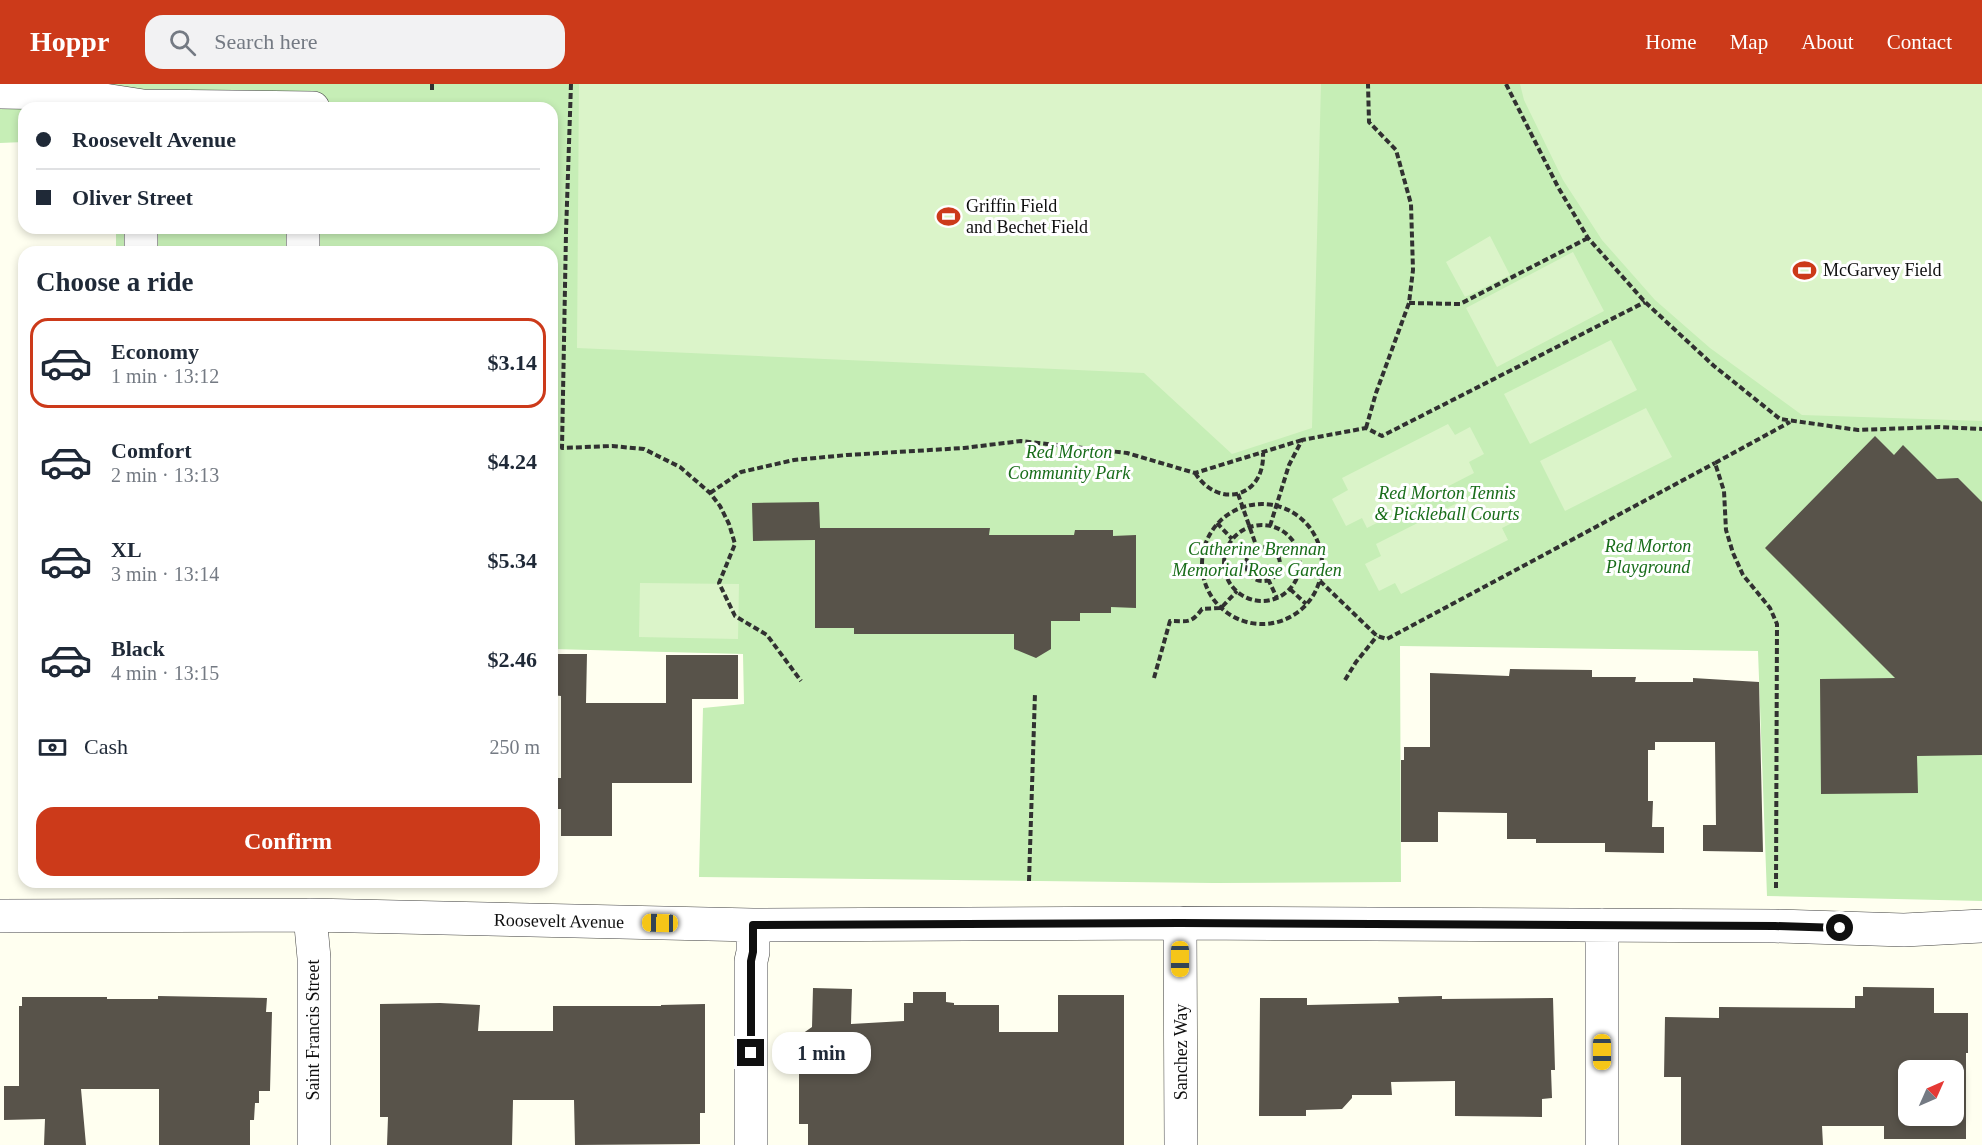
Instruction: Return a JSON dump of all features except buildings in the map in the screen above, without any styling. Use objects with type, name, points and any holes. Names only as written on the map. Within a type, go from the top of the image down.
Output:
[{"type":"street","points":[[0,92],[58,93],[113,102]]},
{"type":"street","name":"Roosevelt Avenue","points":[[0,916],[310,915],[753,925],[1180,923],[1775,926],[1904,930],[1982,926]]},
{"type":"street","name":"Saint Francis Street","points":[[310,915],[314,958],[314,1145]]},
{"type":"street","name":"Sanchez Way","points":[[1180,923],[1181,1145]]},
{"type":"street","points":[[751,1145],[753,925]]},
{"type":"street","points":[[1602,925],[1602,1145]]},
{"type":"path","points":[[432,84],[432,91]]},
{"type":"path","points":[[572,84],[562,448],[612,446],[644,449],[680,467],[710,493],[729,524],[735,544],[719,583],[735,616],[767,635],[801,681]]},
{"type":"path","points":[[1365,428],[1409,303],[1413,270],[1411,204],[1396,150],[1369,122],[1368,84]]},
{"type":"path","points":[[1506,84],[1558,187],[1588,238],[1645,302],[1714,366],[1780,419],[1858,430],[1939,427],[1982,429]]},
{"type":"path","points":[[1409,303],[1460,304],[1588,238]]},
{"type":"path","points":[[710,493],[741,472],[794,460],[847,455],[964,448],[1021,441],[1126,453],[1195,473],[1302,440],[1365,428],[1382,436],[1645,302]]},
{"type":"path","points":[[1320,581],[1377,636],[1387,639],[1790,422]]},
{"type":"path","points":[[1270,526],[1289,465],[1302,440]]},
{"type":"path","points":[[1195,473],[1208,488],[1218,494],[1238,494],[1251,487],[1260,476],[1264,465],[1263,453]]},
{"type":"path","points":[[1714,463],[1724,491],[1726,530],[1733,553],[1743,574],[1770,608],[1777,624],[1776,888]]},
{"type":"path","points":[[1238,494],[1257,548]]},
{"type":"path","points":[[1258,503],[1276,505],[1293,512],[1308,525],[1318,542],[1322,561],[1320,581],[1313,596],[1289,618],[1265,624],[1241,621],[1226,613],[1214,601],[1206,587],[1202,571],[1202,555],[1206,539],[1217,523],[1227,514],[1258,503]]},
{"type":"path","points":[[1217,523],[1232,539]]},
{"type":"path","points":[[1265,524],[1288,534],[1296,544],[1300,556],[1300,569],[1296,581],[1290,589],[1277,598],[1264,601],[1252,599],[1237,591],[1226,574],[1224,562],[1226,550],[1232,539],[1250,526],[1265,524]]},
{"type":"path","points":[[1257,548],[1270,549],[1278,557],[1277,573],[1268,579],[1257,580],[1246,568],[1247,557],[1257,548]]},
{"type":"path","points":[[1300,569],[1321,574]]},
{"type":"path","points":[[1268,579],[1277,598]]},
{"type":"path","points":[[1290,589],[1306,604]]},
{"type":"path","points":[[1154,678],[1170,621],[1195,620],[1202,609],[1221,608],[1237,591]]},
{"type":"path","points":[[1345,680],[1377,636]]},
{"type":"path","points":[[1029,881],[1035,693]]},
{"type":"green space","name":"Red Morton Community Park","points":[[0,84],[1982,84],[1982,901],[1767,896],[1758,651],[1400,646],[1401,882],[1214,883],[699,877],[703,708],[744,704],[743,654],[558,649],[558,246],[116,246],[116,234],[558,234],[558,102],[18,102],[18,142],[0,143]]},
{"type":"green space","name":"Griffin Field and Bechet Field","points":[[579,84],[1321,84],[1312,428],[1232,454],[1144,373],[577,348]]},
{"type":"green space","name":"McGarvey Field","points":[[1520,84],[1982,84],[1982,421],[1802,415],[1710,348],[1655,300],[1602,240],[1563,180],[1524,100]]},
{"type":"green space","points":[[1490,236],[1510,275],[1465,297],[1446,262]]},
{"type":"green space","points":[[1573,252],[1604,311],[1497,367],[1466,308]]},
{"type":"green space","points":[[1611,340],[1637,390],[1530,444],[1504,394]]},
{"type":"green space","points":[[1646,408],[1672,457],[1565,511],[1540,461]]},
{"type":"green space","points":[[1448,424],[1455,435],[1470,427],[1484,454],[1469,462],[1474,473],[1367,528],[1362,518],[1346,526],[1332,499],[1348,490],[1342,478]]},
{"type":"green space","points":[[1483,490],[1488,500],[1504,492],[1518,520],[1502,528],[1508,540],[1401,594],[1395,583],[1379,591],[1365,564],[1381,556],[1376,544]]},
{"type":"green space","points":[[640,583],[739,584],[738,639],[639,637]]},
{"type":"place","name":"Griffin Field and Bechet Field","points":[[948,216]]},
{"type":"place","name":"McGarvey Field","points":[[1805,270]]},
{"type":"route","points":[[751,1053],[753,925],[1180,923],[1840,928]]},
{"type":"park label","name":"Red Morton Tennis & Pickleball Courts","points":[[1447,503]]},
{"type":"park label","name":"Red Morton Playground","points":[[1648,556]]},
{"type":"park label","name":"Catherine Brennan Memorial Rose Garden","points":[[1257,559]]}]
